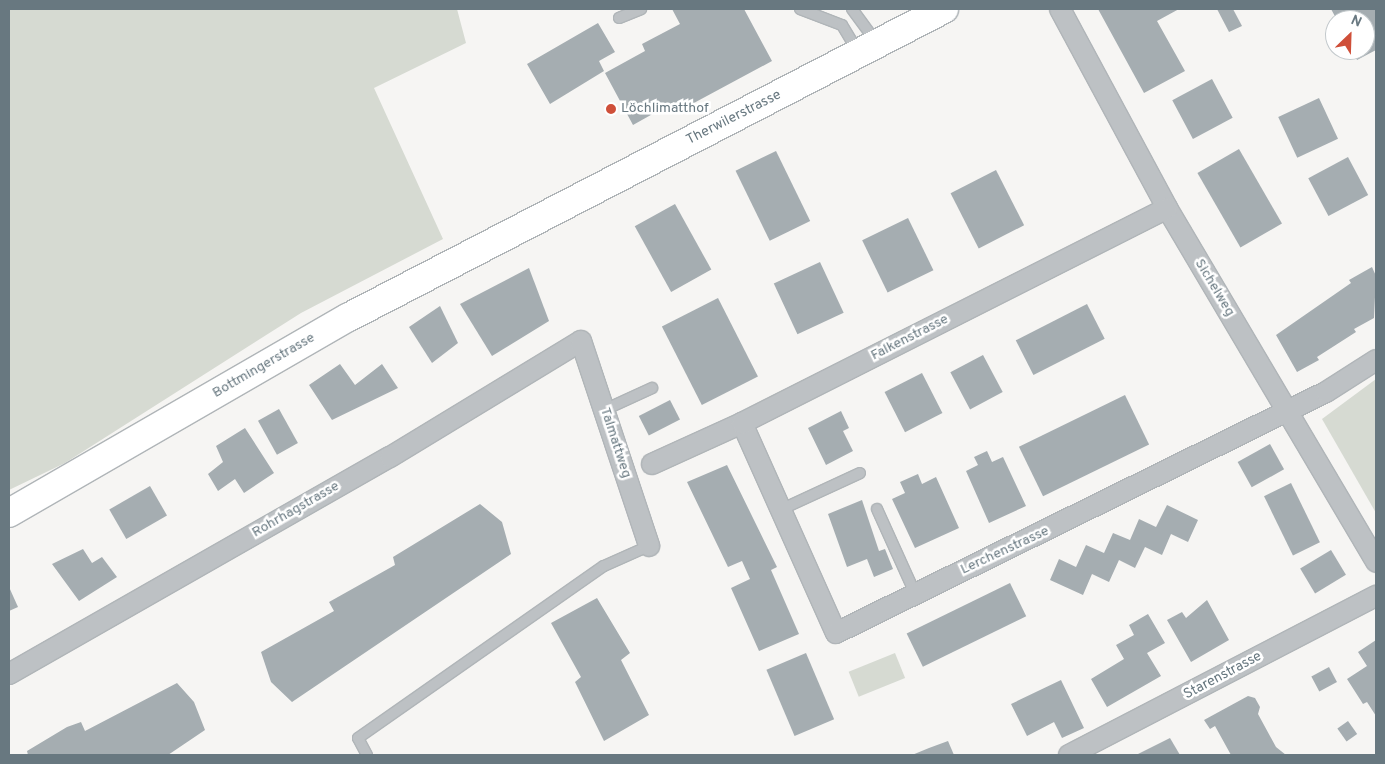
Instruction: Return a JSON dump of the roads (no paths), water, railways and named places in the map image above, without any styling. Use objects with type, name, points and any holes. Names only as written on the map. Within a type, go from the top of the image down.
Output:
[{"type":"main road","name":"Therwilerstrasse","points":[[524,227],[944,9]]},
{"type":"main road","name":"Bottmingerstrasse","points":[[9,513],[349,317],[524,227]]},
{"type":"street","name":"Sichelweg","points":[[1060,9],[1167,208],[1288,409],[1376,562]]},
{"type":"street","name":"Falkenstrasse","points":[[652,464],[742,423],[1167,208]]},
{"type":"street","name":"Talmattweg","points":[[581,341],[649,546]]},
{"type":"street","name":"Rohrhagstrasse","points":[[9,674],[382,461],[581,341]]},
{"type":"street","name":"Lerchenstrasse","points":[[742,423],[836,633],[915,593],[1119,496],[1288,409],[1326,392],[1376,360]]},
{"type":"street","name":"Starenstrasse","points":[[1069,755],[1376,596]]},
{"type":"lane","points":[[619,18],[641,9]]},
{"type":"lane","points":[[800,9],[842,25],[869,49]]},
{"type":"lane","points":[[852,9],[869,49]]},
{"type":"lane","points":[[604,410],[652,388]]},
{"type":"lane","points":[[780,510],[860,473]]},
{"type":"lane","points":[[877,509],[915,593]]},
{"type":"lane","points":[[367,755],[358,738],[604,566],[649,546]]},
{"type":"place","name":"Löchlimatthof","points":[[611,109]]}]
